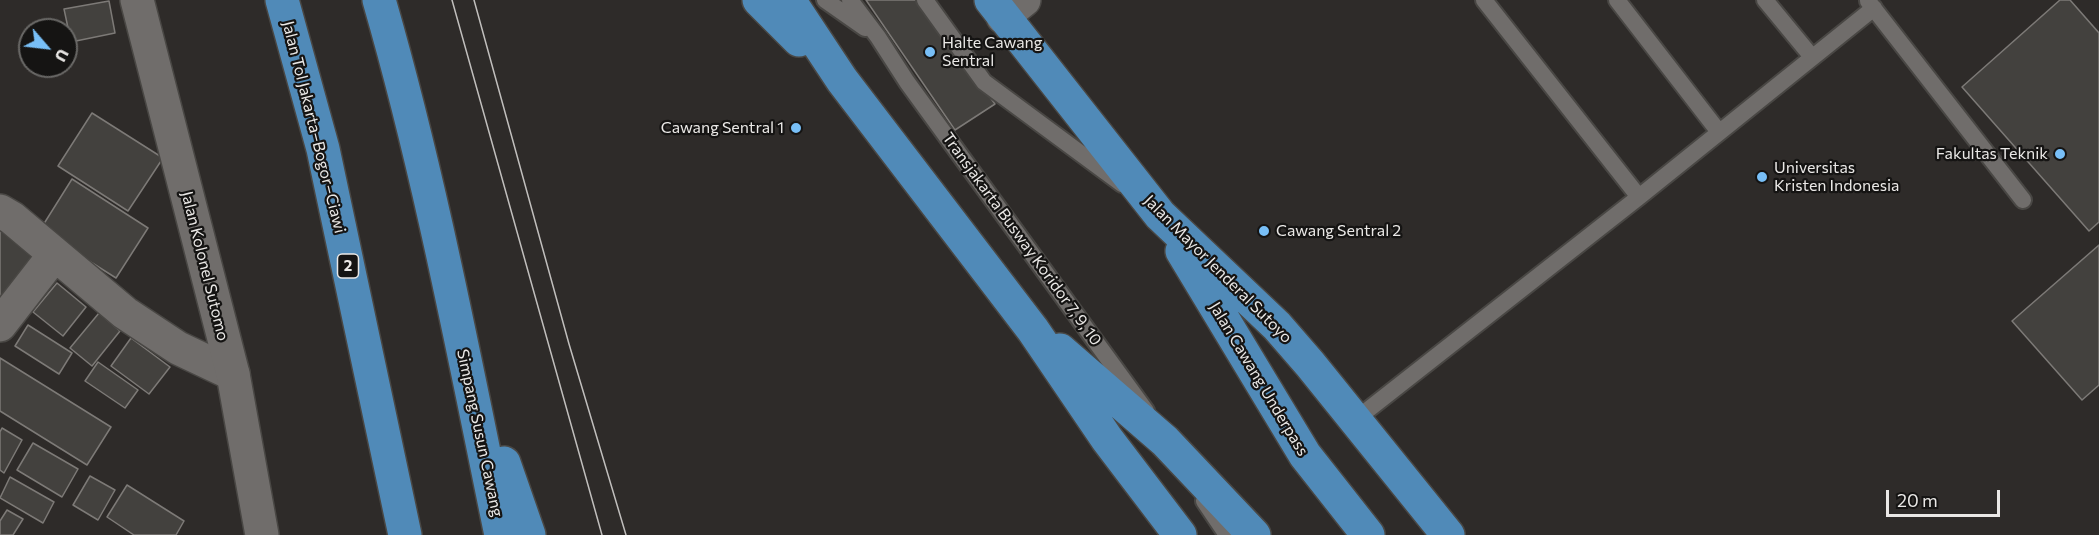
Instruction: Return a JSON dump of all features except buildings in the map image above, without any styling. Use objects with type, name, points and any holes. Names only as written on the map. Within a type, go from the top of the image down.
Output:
[{"type":"highway","name":"Jalan Tol Jakarta–Bogor–Ciawi","points":[[282,0],[323,149],[405,535]]},
{"type":"highway","points":[[379,0],[406,94],[459,330],[529,535]]},
{"type":"highway","points":[[759,0],[842,80]]},
{"type":"highway","points":[[789,0],[842,80],[1033,330],[1107,439],[1180,535]]},
{"type":"highway","name":"Jalan Mayor Jenderal Sutoyo","points":[[1006,6],[1160,215],[1277,326],[1448,535]]},
{"type":"highway","name":"Jalan Cawang Underpass","points":[[1160,215],[1305,455],[1368,535]]},
{"type":"highway","name":"Simpang Susun Cawang","points":[[459,330],[501,535]]},
{"type":"highway","points":[[1033,330],[1068,355],[1165,441],[1254,535]]},
{"type":"street","name":"Jalan Kolonel Sutomo","points":[[137,0],[233,374],[262,535]]},
{"type":"street","points":[[0,211],[12,218],[125,313],[178,348],[233,374]]},
{"type":"street","points":[[0,325],[56,254]]},
{"type":"lane","points":[[825,0],[878,37]]},
{"type":"lane","name":"Transjakarta Busway Koridor 7, 9, 10","points":[[850,0],[994,203],[1138,397],[1227,535]]},
{"type":"lane","points":[[925,0],[984,82],[1160,215]]},
{"type":"lane","points":[[1484,0],[1639,197]]},
{"type":"lane","points":[[1617,0],[1719,132]]},
{"type":"lane","points":[[1765,0],[1812,57]]},
{"type":"lane","points":[[1355,420],[1639,197],[1812,57],[1870,4],[2023,200]]},
{"type":"tram line","points":[[452,0],[602,535]]},
{"type":"tram line","points":[[474,0],[569,344],[626,535]]},
{"type":"place","name":"Halte Cawang Sentral","points":[[930,52]]},
{"type":"place","name":"Cawang Sentral 1","points":[[796,128]]},
{"type":"place","name":"Fakultas Teknik","points":[[2060,154]]},
{"type":"place","name":"Universitas Kristen Indonesia","points":[[1762,177]]},
{"type":"place","name":"Cawang Sentral 2","points":[[1264,231]]}]
